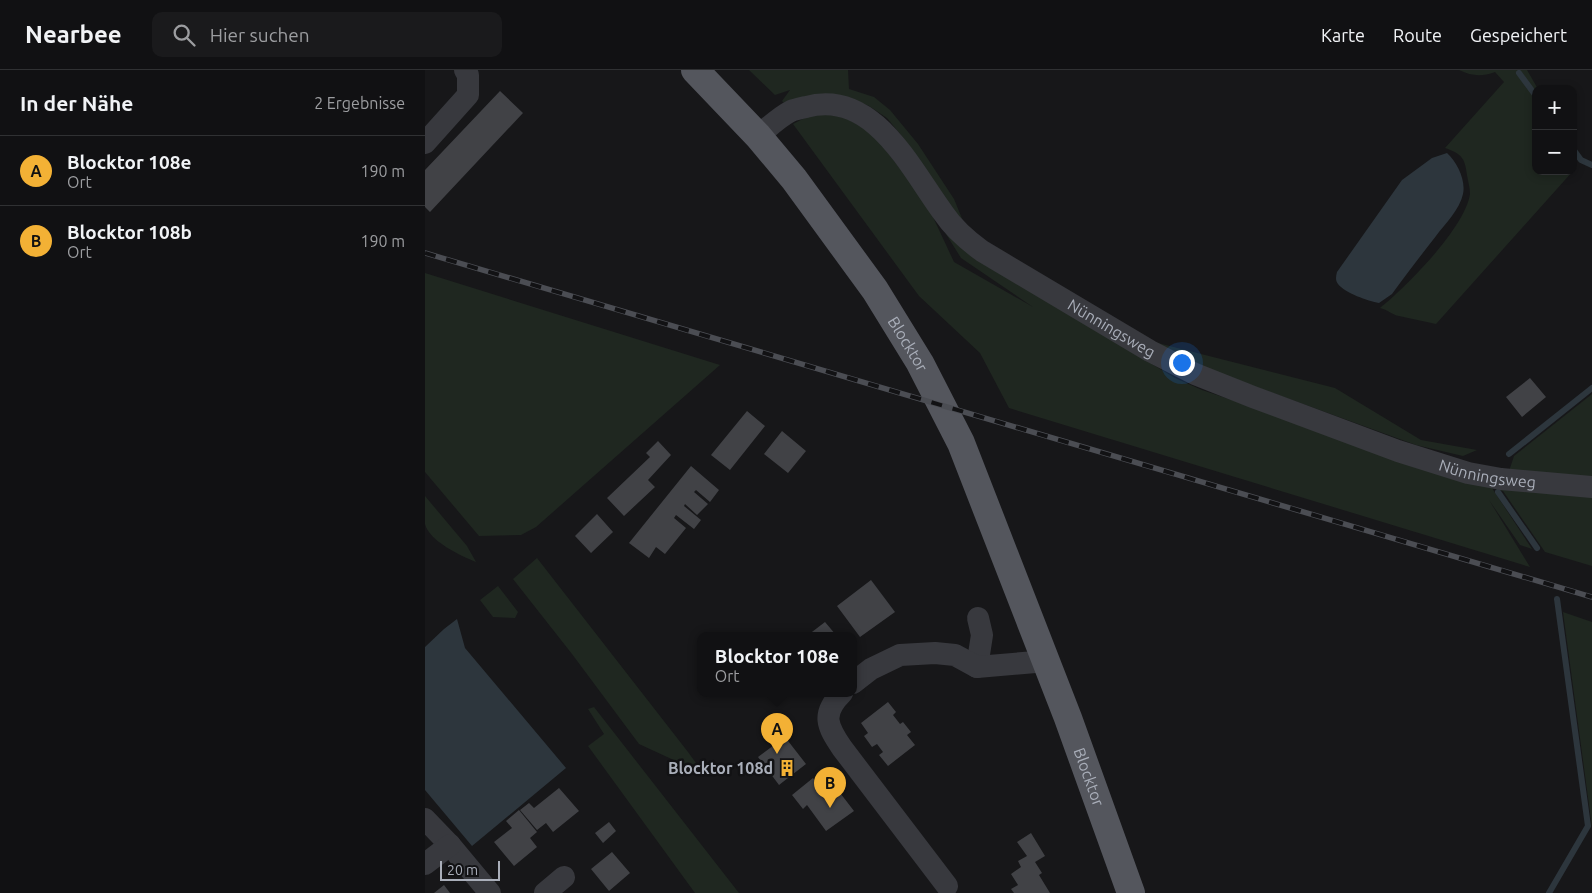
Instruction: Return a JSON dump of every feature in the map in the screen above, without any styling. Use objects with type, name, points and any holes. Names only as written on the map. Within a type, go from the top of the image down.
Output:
[{"type":"main road","name":"Blocktor","points":[[695,70],[758,136],[794,178],[875,290],[920,364],[961,443],[1047,661],[1131,893]]},
{"type":"street","points":[[425,143],[468,95],[468,75],[465,70]]},
{"type":"street","name":"Nünningsweg","points":[[758,136],[791,111],[819,104],[845,106],[869,119],[887,136],[909,162],[944,215],[963,237],[982,252],[1149,351],[1195,374],[1253,397],[1398,451],[1468,473],[1501,479],[1592,486]]},
{"type":"street","points":[[977,667],[982,635],[978,618]]},
{"type":"street","points":[[857,680],[871,669],[900,655],[935,653],[955,655],[977,667],[1047,661]]},
{"type":"street","points":[[838,697],[832,703],[829,710],[828,723],[831,732],[841,748],[947,886]]},
{"type":"street","points":[[425,819],[489,893]]},
{"type":"street","points":[[425,864],[449,845]]},
{"type":"street","points":[[545,893],[564,876]]},
{"type":"shaded area","points":[[749,70],[848,70],[849,89],[874,97],[890,110],[918,144],[954,199],[970,238],[905,140],[887,118],[869,106],[855,100],[785,104],[782,101],[790,90],[775,95]]},
{"type":"shaded area","points":[[1459,70],[1527,70],[1536,85],[1532,85],[1532,175],[1569,175],[1436,324],[1397,315],[1380,308],[1419,272],[1433,256],[1466,208],[1470,194],[1464,161],[1455,152],[1445,148],[1504,82],[1495,72],[1485,75],[1468,74]]},
{"type":"shaded area","points":[[816,112],[845,117],[874,135],[964,250],[1175,378],[1202,390],[1438,469],[1505,483],[1514,456],[1592,394],[1592,566],[1545,552],[1503,491],[1492,488],[1532,549],[1520,545],[1489,500],[1530,567],[1009,408],[980,353],[919,296],[793,124]],"holes":[[[926,202],[961,258],[1033,307],[954,262]]]},
{"type":"shaded area","points":[[1447,153],[1454,161],[1462,177],[1464,189],[1461,200],[1452,216],[1392,294],[1379,303],[1357,296],[1341,287],[1336,281],[1337,272],[1402,180],[1432,158]]},
{"type":"shaded area","points":[[425,273],[720,365],[536,527],[521,535],[479,536],[425,472]]},
{"type":"shaded area","points":[[1150,341],[1335,388],[1421,440],[1477,450],[1463,456],[1416,445],[1201,367]]},
{"type":"shaded area","points":[[425,496],[467,546],[476,562],[446,547],[428,530],[425,524]]},
{"type":"shaded area","points":[[537,558],[704,774],[639,744],[513,579]]},
{"type":"shaded area","points":[[498,586],[518,612],[515,618],[493,617],[480,600]]},
{"type":"shaded area","points":[[1563,612],[1592,622],[1592,827]]},
{"type":"shaded area","points":[[457,619],[465,648],[566,768],[472,846],[425,790],[425,647]]},
{"type":"shaded area","points":[[594,707],[739,893],[695,893],[588,746],[604,734],[588,709]]},
{"type":"building","points":[[500,91],[523,113],[430,212],[425,207],[425,170]]},
{"type":"building","points":[[1530,378],[1546,397],[1522,417],[1506,397]]},
{"type":"building","points":[[747,411],[765,426],[730,470],[711,455]]},
{"type":"building","points":[[782,431],[806,451],[788,473],[764,454]]},
{"type":"building","points":[[658,441],[671,455],[648,480],[655,487],[624,516],[607,498],[650,457],[646,453]]},
{"type":"building","points":[[691,466],[719,490],[710,502],[696,490],[694,492],[708,504],[697,515],[685,504],[684,506],[701,520],[694,529],[676,515],[674,518],[686,528],[665,554],[656,547],[649,558],[629,543]]},
{"type":"building","points":[[597,514],[613,532],[591,553],[575,536]]},
{"type":"building","points":[[871,580],[895,612],[860,637],[837,606]]},
{"type":"building","points":[[825,622],[833,632],[812,632]]},
{"type":"building","points":[[888,702],[896,712],[893,715],[900,724],[903,722],[911,732],[907,735],[915,745],[888,766],[879,755],[883,752],[877,744],[872,747],[864,736],[868,733],[861,723]]},
{"type":"building","points":[[785,737],[806,764],[779,785],[758,757]]},
{"type":"building","points":[[813,778],[824,793],[834,785],[854,811],[826,831],[807,805],[803,809],[792,795]]},
{"type":"building","points":[[559,788],[579,811],[553,832],[546,823],[537,830],[520,810],[529,803],[534,808]]},
{"type":"building","points":[[519,810],[537,832],[530,838],[537,847],[514,866],[494,842],[512,828],[506,821]]},
{"type":"building","points":[[609,822],[616,831],[603,843],[595,833]]},
{"type":"building","points":[[1031,833],[1045,856],[1035,862],[1042,873],[1039,875],[1050,893],[1014,893],[1011,889],[1018,885],[1011,874],[1021,867],[1018,861],[1027,856],[1017,842]]},
{"type":"building","points":[[612,852],[630,873],[609,891],[591,869]]},
{"type":"building","points":[[444,885],[450,893],[434,893]]},
{"type":"waterway","points":[[1519,73],[1532,91]]},
{"type":"waterway","points":[[1577,154],[1581,160],[1592,165]]},
{"type":"waterway","points":[[1509,454],[1592,388]]},
{"type":"waterway","points":[[1498,492],[1537,548]]},
{"type":"waterway","points":[[1549,893],[1588,826],[1557,599]]},
{"type":"railway","points":[[425,253],[1592,597]]},
{"type":"place","name":"Blocktor 108e","points":[[777,754]]},
{"type":"place","name":"Blocktor 108d","points":[[787,768]]},
{"type":"place","name":"Blocktor 108b","points":[[830,808]]}]
